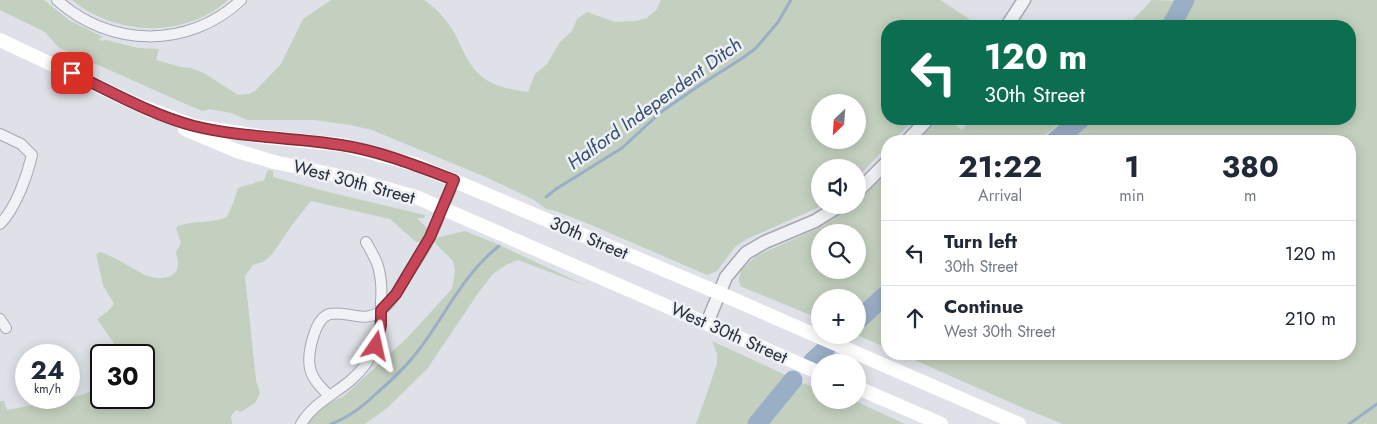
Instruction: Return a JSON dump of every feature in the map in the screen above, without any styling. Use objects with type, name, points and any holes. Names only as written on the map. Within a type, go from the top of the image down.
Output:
[{"type":"main road","name":"West 30th Street","points":[[0,40],[144,107],[182,128],[236,151],[274,162],[312,169],[380,186],[416,198],[811,369]]},
{"type":"main road","name":"30th Street","points":[[144,107],[194,126],[265,137],[343,145],[417,165],[1019,424]]},
{"type":"main road","points":[[866,391],[941,424]]},
{"type":"street","points":[[57,0],[77,14],[100,26],[126,34],[148,37],[172,36],[195,30],[215,19],[241,0]]},
{"type":"street","points":[[1011,20],[1024,0]]},
{"type":"street","points":[[913,135],[922,125]]},
{"type":"street","points":[[0,134],[21,144],[32,155],[29,169],[12,209],[0,224]]},
{"type":"street","points":[[866,183],[881,168]]},
{"type":"street","points":[[329,396],[315,380],[310,368],[311,348],[318,322],[322,317],[329,314],[363,318],[374,316],[381,310],[396,294],[430,237],[454,180]]},
{"type":"street","points":[[707,323],[718,293],[730,271],[746,253],[765,242],[815,221],[826,214]]},
{"type":"street","points":[[301,424],[314,408],[360,371],[370,359],[376,346],[379,335],[382,289],[377,264],[366,242]]},
{"type":"street","points":[[0,319],[6,328]]},
{"type":"green space","points":[[0,0],[44,0],[69,20],[103,37],[99,39],[100,41],[106,40],[138,48],[159,49],[156,60],[204,73],[238,95],[249,94],[255,91],[281,64],[303,19],[331,0],[424,0],[449,24],[468,60],[482,77],[497,85],[528,92],[535,74],[547,64],[560,42],[572,31],[577,19],[587,12],[615,22],[636,21],[647,18],[657,9],[661,0],[940,0],[971,20],[881,20],[881,125],[909,125],[898,135],[881,135],[881,152],[866,168],[866,159],[811,159],[811,211],[747,239],[735,247],[717,271],[707,275],[589,224],[546,209],[534,200],[488,178],[372,130],[314,120],[247,120],[231,113],[209,109],[203,111],[58,47],[45,32],[0,10]]},
{"type":"green space","points":[[72,0],[228,0],[210,13],[191,22],[171,27],[150,28],[129,26],[109,21],[90,12]]},
{"type":"green space","points":[[1152,0],[1180,1],[1169,20],[1133,20]]},
{"type":"green space","points":[[1189,0],[1377,0],[1377,424],[1063,424],[915,360],[1356,360],[1356,135],[1067,135],[1081,125],[1356,125],[1356,20],[1178,20]]},
{"type":"green space","points":[[933,125],[956,125],[962,130],[966,125],[1058,125],[1045,135],[923,135]]},
{"type":"green space","points":[[268,170],[273,171],[273,177],[425,215],[424,218],[417,218],[428,229],[420,242],[416,242],[390,219],[311,201],[273,253],[265,261],[253,265],[245,276],[256,380],[260,393],[255,403],[241,412],[236,410],[231,416],[232,424],[0,424],[0,401],[4,401],[7,410],[80,409],[80,395],[90,392],[90,409],[155,409],[155,344],[114,344],[97,319],[114,304],[103,285],[96,254],[101,252],[107,254],[148,276],[165,278],[170,276],[177,270],[176,252],[181,243],[176,228],[184,224],[215,221],[227,217],[238,188],[264,180]]},
{"type":"green space","points":[[881,178],[881,293],[866,307],[866,289],[811,289],[811,315],[740,286],[741,270],[756,256],[811,231],[811,279],[866,279],[866,224],[826,224],[840,214],[866,214],[866,193]]},
{"type":"green space","points":[[465,231],[587,286],[518,260],[506,265],[493,274],[479,292],[427,369],[387,408],[365,424],[305,424],[320,407],[344,396],[406,339],[452,289],[455,271],[453,261],[433,241],[439,237]]},
{"type":"green space","points":[[881,305],[881,345],[866,339],[866,318]]},
{"type":"green space","points":[[712,341],[790,377],[750,424],[696,424],[717,364],[717,354]]},
{"type":"green space","points":[[796,381],[811,386],[811,409],[866,409],[866,406],[905,424],[760,424],[790,391]]},
{"type":"waterway","name":"Halford Independent Ditch","points":[[546,197],[622,148],[661,112],[756,48],[778,22],[791,0]]},
{"type":"waterway","points":[[1174,20],[1185,0]]},
{"type":"waterway","points":[[1062,135],[1074,125]]},
{"type":"waterway","name":"Halford Independent Ditch","points":[[331,424],[362,406],[404,368],[428,338],[475,269],[499,246]]},
{"type":"waterway","points":[[866,313],[881,299]]},
{"type":"waterway","points":[[821,354],[826,349]]},
{"type":"waterway","points":[[757,424],[793,380]]},
{"type":"waterway","name":"Halford Independent Ditch","points":[[1349,424],[1377,404]]},
{"type":"route","points":[[72,73],[144,107],[194,126],[265,137],[343,145],[417,165],[454,180],[430,237],[396,294],[385,308],[381,310],[381,325],[376,346]]}]
